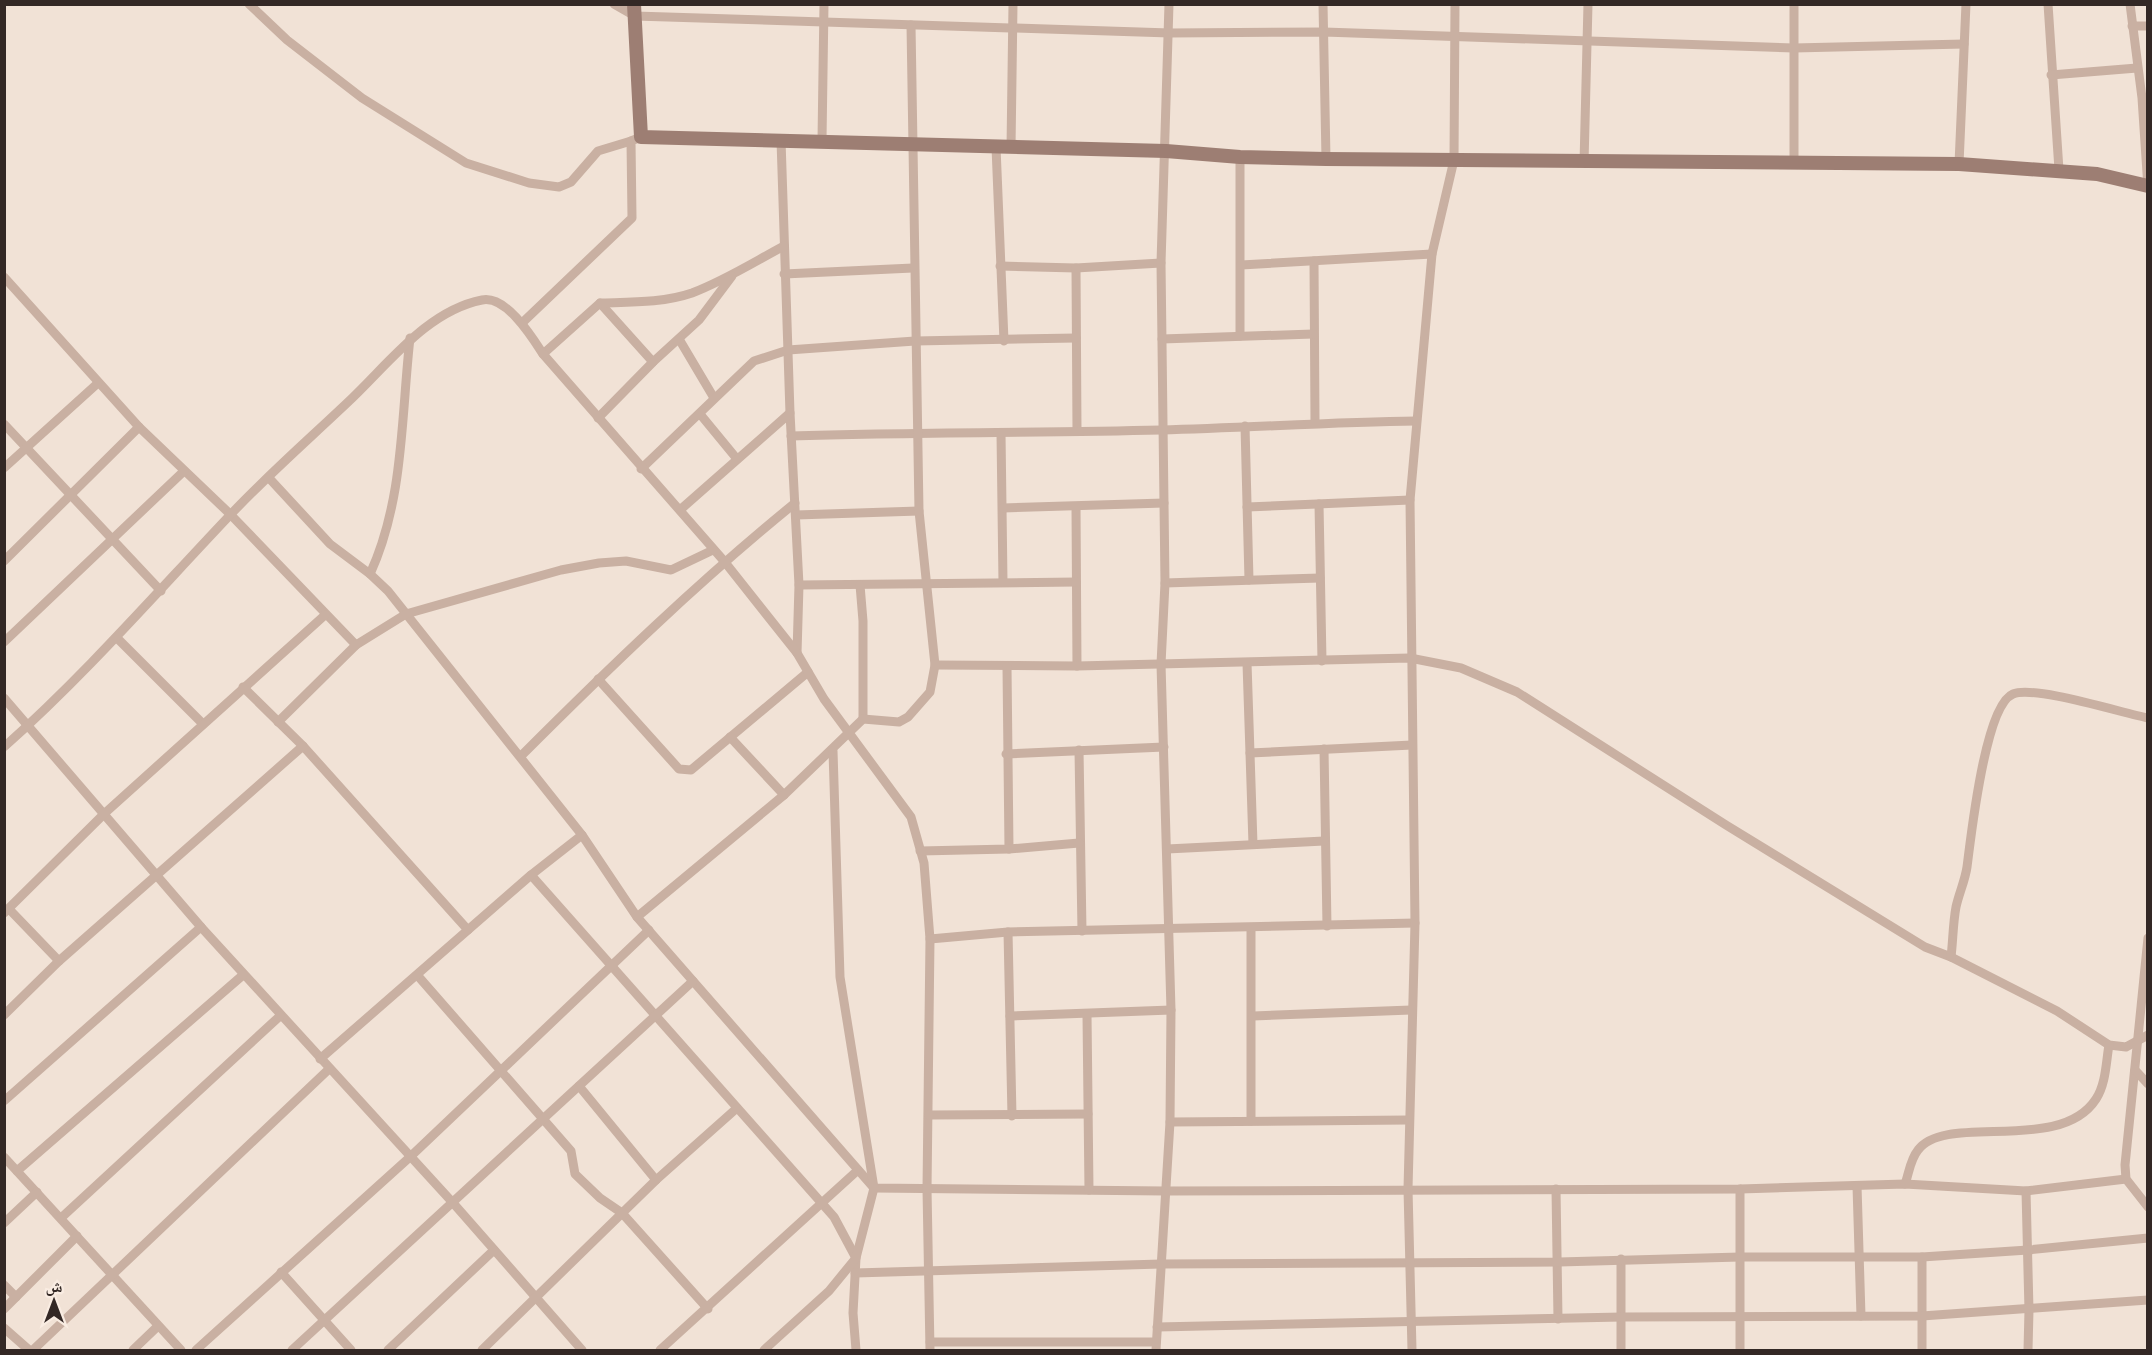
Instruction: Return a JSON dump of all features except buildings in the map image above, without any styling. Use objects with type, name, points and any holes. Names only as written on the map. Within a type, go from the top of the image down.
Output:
[{"type":"street","points":[[249,4],[287,40],[362,99],[466,163],[529,183],[559,187],[571,182],[598,151],[636,139],[822,140],[1011,148],[1166,151],[1240,157],[1326,159],[1584,163],[1959,164],[2097,174],[2147,186],[2145,99],[2137,68],[2130,4]]},
{"type":"street","points":[[614,4],[634,10],[911,26],[1170,33],[1324,32],[1794,48],[1964,44]]},
{"type":"street","points":[[822,140],[824,4]]},
{"type":"street","points":[[1011,148],[1012,4]]},
{"type":"street","points":[[4,747],[117,638],[230,514],[388,364],[410,338],[422,328],[482,300],[496,301],[522,323],[543,354],[641,469],[724,561],[797,653],[839,721],[851,733],[907,808],[920,851],[930,939],[927,1188],[930,1346],[1156,1346],[1170,1122],[1171,1010],[1161,664],[1165,583],[1161,263],[1170,33],[1169,4]]},
{"type":"street","points":[[1323,4],[1326,159]]},
{"type":"street","points":[[1412,1350],[1408,1120],[1415,923],[1410,658],[1410,500],[1432,254],[1454,160],[1455,4]]},
{"type":"street","points":[[1584,163],[1588,4]]},
{"type":"street","points":[[1794,4],[1794,163]]},
{"type":"street","points":[[1959,164],[1966,4]]},
{"type":"street","points":[[2048,4],[2059,170]]},
{"type":"street","points":[[522,323],[632,218],[636,139],[634,10]]},
{"type":"street","points":[[863,719],[899,723],[908,717],[930,692],[935,665],[919,512],[913,268],[911,26]]},
{"type":"street","points":[[2132,26],[2148,26]]},
{"type":"street","points":[[2051,75],[2137,68]]},
{"type":"street","points":[[781,140],[784,274],[799,585],[797,653]]},
{"type":"street","points":[[996,147],[1004,341]]},
{"type":"street","points":[[1240,157],[1240,336]]},
{"type":"street","points":[[543,354],[600,303],[649,302],[691,293],[733,274],[784,246]]},
{"type":"street","points":[[1241,265],[1432,254]]},
{"type":"street","points":[[1314,261],[1315,423]]},
{"type":"street","points":[[1000,266],[1076,268],[1161,263]]},
{"type":"street","points":[[784,274],[913,268]]},
{"type":"street","points":[[1076,268],[1077,431]]},
{"type":"street","points":[[598,418],[653,362],[699,320],[733,274]]},
{"type":"street","points":[[4,277],[139,427],[230,514],[356,645]]},
{"type":"street","points":[[600,303],[653,362]]},
{"type":"street","points":[[1162,339],[1313,334]]},
{"type":"street","points":[[370,574],[381,550],[398,479],[410,338]]},
{"type":"street","points":[[641,469],[754,361],[788,350],[915,341],[1076,338]]},
{"type":"street","points":[[680,339],[714,398]]},
{"type":"street","points":[[4,468],[98,383]]},
{"type":"street","points":[[680,510],[790,413]]},
{"type":"street","points":[[700,414],[737,459]]},
{"type":"street","points":[[791,436],[917,432],[1164,430],[1315,423],[1416,422]]},
{"type":"street","points":[[4,424],[161,591]]},
{"type":"street","points":[[1245,426],[1249,580]]},
{"type":"street","points":[[4,561],[139,427]]},
{"type":"street","points":[[1001,433],[1003,582]]},
{"type":"street","points":[[4,642],[184,471]]},
{"type":"street","points":[[268,478],[330,544],[370,574],[406,614],[582,835],[637,917],[874,1188],[1166,1191],[1740,1189],[1905,1184],[2026,1191],[2126,1179]]},
{"type":"street","points":[[1247,507],[1410,500]]},
{"type":"street","points":[[521,756],[598,679],[724,561],[795,503]]},
{"type":"street","points":[[1003,508],[1164,503]]},
{"type":"street","points":[[1319,504],[1322,661]]},
{"type":"street","points":[[1076,507],[1077,666]]},
{"type":"street","points":[[796,515],[919,512]]},
{"type":"street","points":[[278,722],[356,645],[406,614],[561,570],[598,563],[627,561],[671,570],[713,550]]},
{"type":"street","points":[[1165,583],[1320,578]]},
{"type":"street","points":[[799,585],[1076,582]]},
{"type":"street","points":[[637,917],[784,795],[833,751],[863,719],[863,621],[860,585]]},
{"type":"street","points":[[59,961],[7,911],[105,813],[325,615]]},
{"type":"street","points":[[117,638],[203,724]]},
{"type":"street","points":[[935,665],[1077,666],[1410,658],[1461,668],[1517,692],[1726,825],[1925,947],[1951,957],[2057,1011],[2109,1046],[2126,1047],[2148,1035]]},
{"type":"street","points":[[1247,663],[1253,844]]},
{"type":"street","points":[[1007,667],[1006,754],[1009,849]]},
{"type":"street","points":[[598,679],[680,769],[691,770],[808,672]]},
{"type":"street","points":[[243,687],[303,746],[468,930]]},
{"type":"street","points":[[1951,957],[1956,906],[1966,867],[1977,788],[1992,730],[2007,697],[2016,692],[2025,692],[2082,701],[2148,718]]},
{"type":"street","points":[[4,698],[243,975],[454,1204],[537,1298],[578,1349]]},
{"type":"street","points":[[730,737],[784,795]]},
{"type":"street","points":[[1250,753],[1412,745]]},
{"type":"street","points":[[4,1015],[59,961],[303,746]]},
{"type":"street","points":[[1006,754],[1164,747]]},
{"type":"street","points":[[1324,749],[1327,926]]},
{"type":"street","points":[[1079,750],[1082,931]]},
{"type":"street","points":[[833,751],[840,977],[874,1188],[856,1257],[853,1312],[856,1350]]},
{"type":"street","points":[[320,1059],[418,976],[531,875],[582,835]]},
{"type":"street","points":[[1167,849],[1324,841]]},
{"type":"street","points":[[920,851],[1009,849],[1079,843]]},
{"type":"street","points":[[531,875],[834,1217],[856,1257]]},
{"type":"street","points":[[930,939],[1008,932],[1251,929],[1415,923]]},
{"type":"street","points":[[4,1101],[201,927]]},
{"type":"street","points":[[1251,929],[1253,1016],[1251,1120]]},
{"type":"street","points":[[196,1350],[410,1157],[649,930]]},
{"type":"street","points":[[1008,932],[1012,1116]]},
{"type":"street","points":[[2148,938],[2125,1165],[2126,1179],[2148,1207]]},
{"type":"street","points":[[17,1171],[243,975]]},
{"type":"street","points":[[418,976],[571,1151],[575,1174],[600,1198],[622,1213],[708,1309]]},
{"type":"street","points":[[292,1350],[454,1204],[693,981]]},
{"type":"street","points":[[1010,1016],[1087,1015],[1171,1010]]},
{"type":"street","points":[[1253,1016],[1411,1010]]},
{"type":"street","points":[[1087,1015],[1089,1190]]},
{"type":"street","points":[[61,1218],[280,1016]]},
{"type":"street","points":[[1905,1184],[1913,1158],[1927,1141],[1957,1134],[2040,1129],[2080,1117],[2097,1098],[2102,1088],[2109,1046]]},
{"type":"street","points":[[4,1328],[31,1350],[329,1069]]},
{"type":"street","points":[[2135,1070],[2148,1084]]},
{"type":"street","points":[[579,1086],[656,1180]]},
{"type":"street","points":[[482,1350],[656,1180],[736,1108]]},
{"type":"street","points":[[929,1115],[1088,1114]]},
{"type":"street","points":[[1170,1122],[1408,1120]]},
{"type":"street","points":[[4,1157],[181,1350]]},
{"type":"street","points":[[660,1350],[708,1309],[858,1170]]},
{"type":"street","points":[[1857,1186],[1862,1316]]},
{"type":"street","points":[[1557,1189],[1558,1319]]},
{"type":"street","points":[[1740,1189],[1740,1350]]},
{"type":"street","points":[[2026,1191],[2030,1310],[2028,1350]]},
{"type":"street","points":[[4,1223],[37,1192]]},
{"type":"street","points":[[4,1309],[77,1236]]},
{"type":"street","points":[[855,1273],[1161,1264],[1922,1257],[2028,1250],[2148,1238]]},
{"type":"street","points":[[388,1350],[494,1250]]},
{"type":"street","points":[[764,1350],[828,1291],[856,1257]]},
{"type":"street","points":[[1922,1257],[1922,1350]]},
{"type":"street","points":[[1621,1259],[1621,1350]]},
{"type":"street","points":[[281,1272],[351,1350]]},
{"type":"street","points":[[4,1286],[16,1297]]},
{"type":"street","points":[[1157,1327],[1622,1317],[1922,1316],[2148,1300]]},
{"type":"street","points":[[134,1350],[158,1326]]}]
